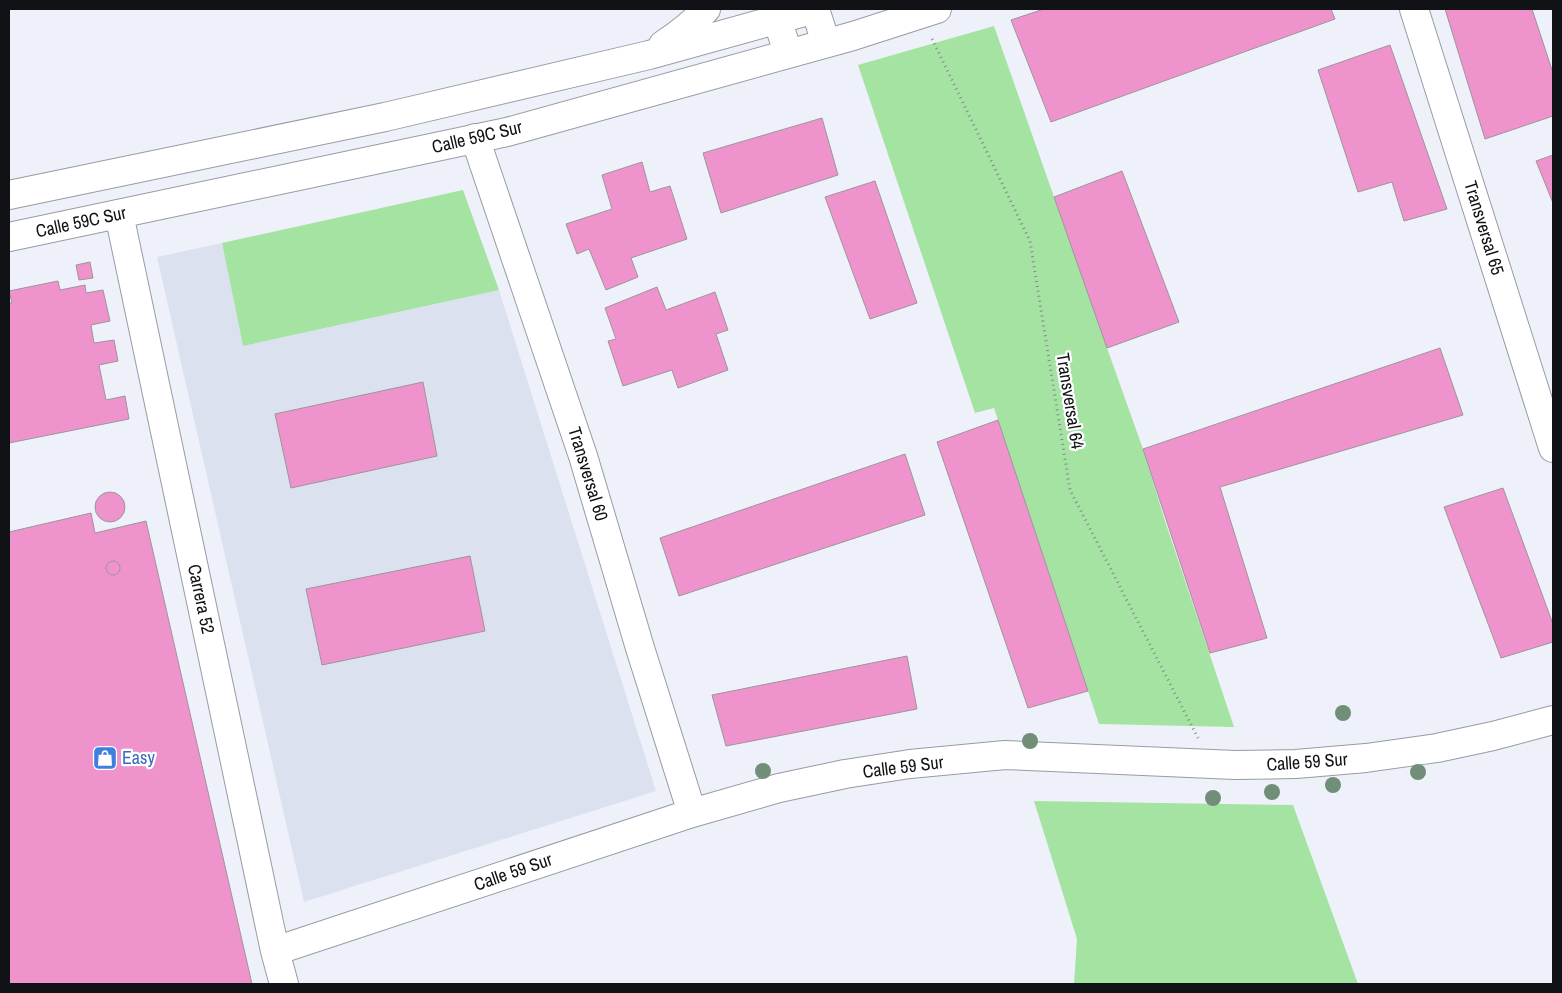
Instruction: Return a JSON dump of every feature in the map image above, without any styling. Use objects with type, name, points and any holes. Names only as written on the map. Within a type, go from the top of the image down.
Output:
[{"type":"street","points":[[649,55],[678,34],[706,9]]},
{"type":"street","points":[[9,195],[385,117],[649,55],[776,14],[815,9],[826,43]]},
{"type":"street","name":"Transversal 65","points":[[1414,9],[1553,448]]},
{"type":"street","points":[[776,14],[788,53]]},
{"type":"street","name":"Calle 59C Sur","points":[[9,237],[507,132],[826,43],[933,20]]},
{"type":"street","name":"Transversal 60","points":[[475,138],[583,456],[637,639],[692,813]]},
{"type":"street","name":"Carrera 52","points":[[119,214],[275,951],[284,984]]},
{"type":"street","name":"Calle 59 Sur","points":[[275,951],[692,813],[779,788],[845,774],[910,764],[1005,755],[1235,765],[1296,764],[1366,758],[1437,748],[1553,720]]},
{"type":"path","name":"Transversal 64","points":[[933,20],[1030,241],[1070,490],[1212,764]]},
{"type":"shaded area","points":[[222,243],[243,346],[499,290],[656,791],[304,902],[157,257]]},
{"type":"green space","points":[[994,26],[1143,449],[1234,727],[1099,724],[994,408],[975,413],[858,65]]},
{"type":"green space","points":[[463,190],[499,290],[243,346],[222,243]]},
{"type":"green space","points":[[1034,801],[1293,805],[1358,984],[1074,984],[1077,939]]},
{"type":"building","points":[[1044,9],[1331,9],[1335,19],[1051,122],[1011,20]]},
{"type":"building","points":[[1445,9],[1532,9],[1553,73],[1553,116],[1485,139]]},
{"type":"building","points":[[1390,45],[1447,209],[1404,221],[1392,182],[1358,192],[1318,70]]},
{"type":"building","points":[[822,118],[838,175],[721,213],[703,153]]},
{"type":"building","points":[[1553,155],[1553,203],[1536,161]]},
{"type":"building","points":[[642,162],[650,192],[670,186],[687,239],[631,258],[638,277],[606,290],[589,249],[577,254],[566,224],[612,209],[602,175]]},
{"type":"building","points":[[1122,171],[1179,322],[1107,348],[1054,197]]},
{"type":"building","points":[[875,181],[917,303],[870,319],[825,197]]},
{"type":"building","points":[[90,262],[93,278],[79,280],[76,265]]},
{"type":"building","points":[[58,281],[60,290],[85,285],[86,293],[103,290],[110,321],[91,325],[94,343],[114,340],[118,361],[99,365],[106,400],[125,396],[129,419],[9,443],[9,303],[12,303],[9,291]]},
{"type":"building","points":[[657,287],[666,310],[715,292],[728,330],[716,334],[728,370],[678,388],[672,370],[623,386],[608,341],[616,339],[605,308]]},
{"type":"building","points":[[1440,348],[1463,415],[1220,487],[1267,638],[1210,653],[1143,449]]},
{"type":"building","points":[[423,382],[437,456],[291,488],[275,414]]},
{"type":"building","points":[[998,420],[1088,691],[1028,708],[937,442]]},
{"type":"building","points":[[905,454],[925,515],[679,596],[660,538]]},
{"type":"building","points":[[1503,488],[1553,624],[1553,642],[1501,658],[1444,507]]},
{"type":"building","points":[[110,492],[116,493],[124,501],[124,513],[116,521],[110,522],[104,521],[96,513],[95,507],[96,501],[104,493]]},
{"type":"building","name":"Easy","points":[[91,513],[95,533],[146,521],[252,984],[9,984],[9,532]]},
{"type":"building","points":[[470,556],[485,631],[322,665],[306,589]]},
{"type":"building","points":[[110,561],[116,561],[120,568],[116,575],[110,575],[106,571],[106,565]]},
{"type":"building","points":[[907,656],[917,709],[726,746],[712,695]]},
{"type":"place","name":"Easy","points":[[105,758]]}]
